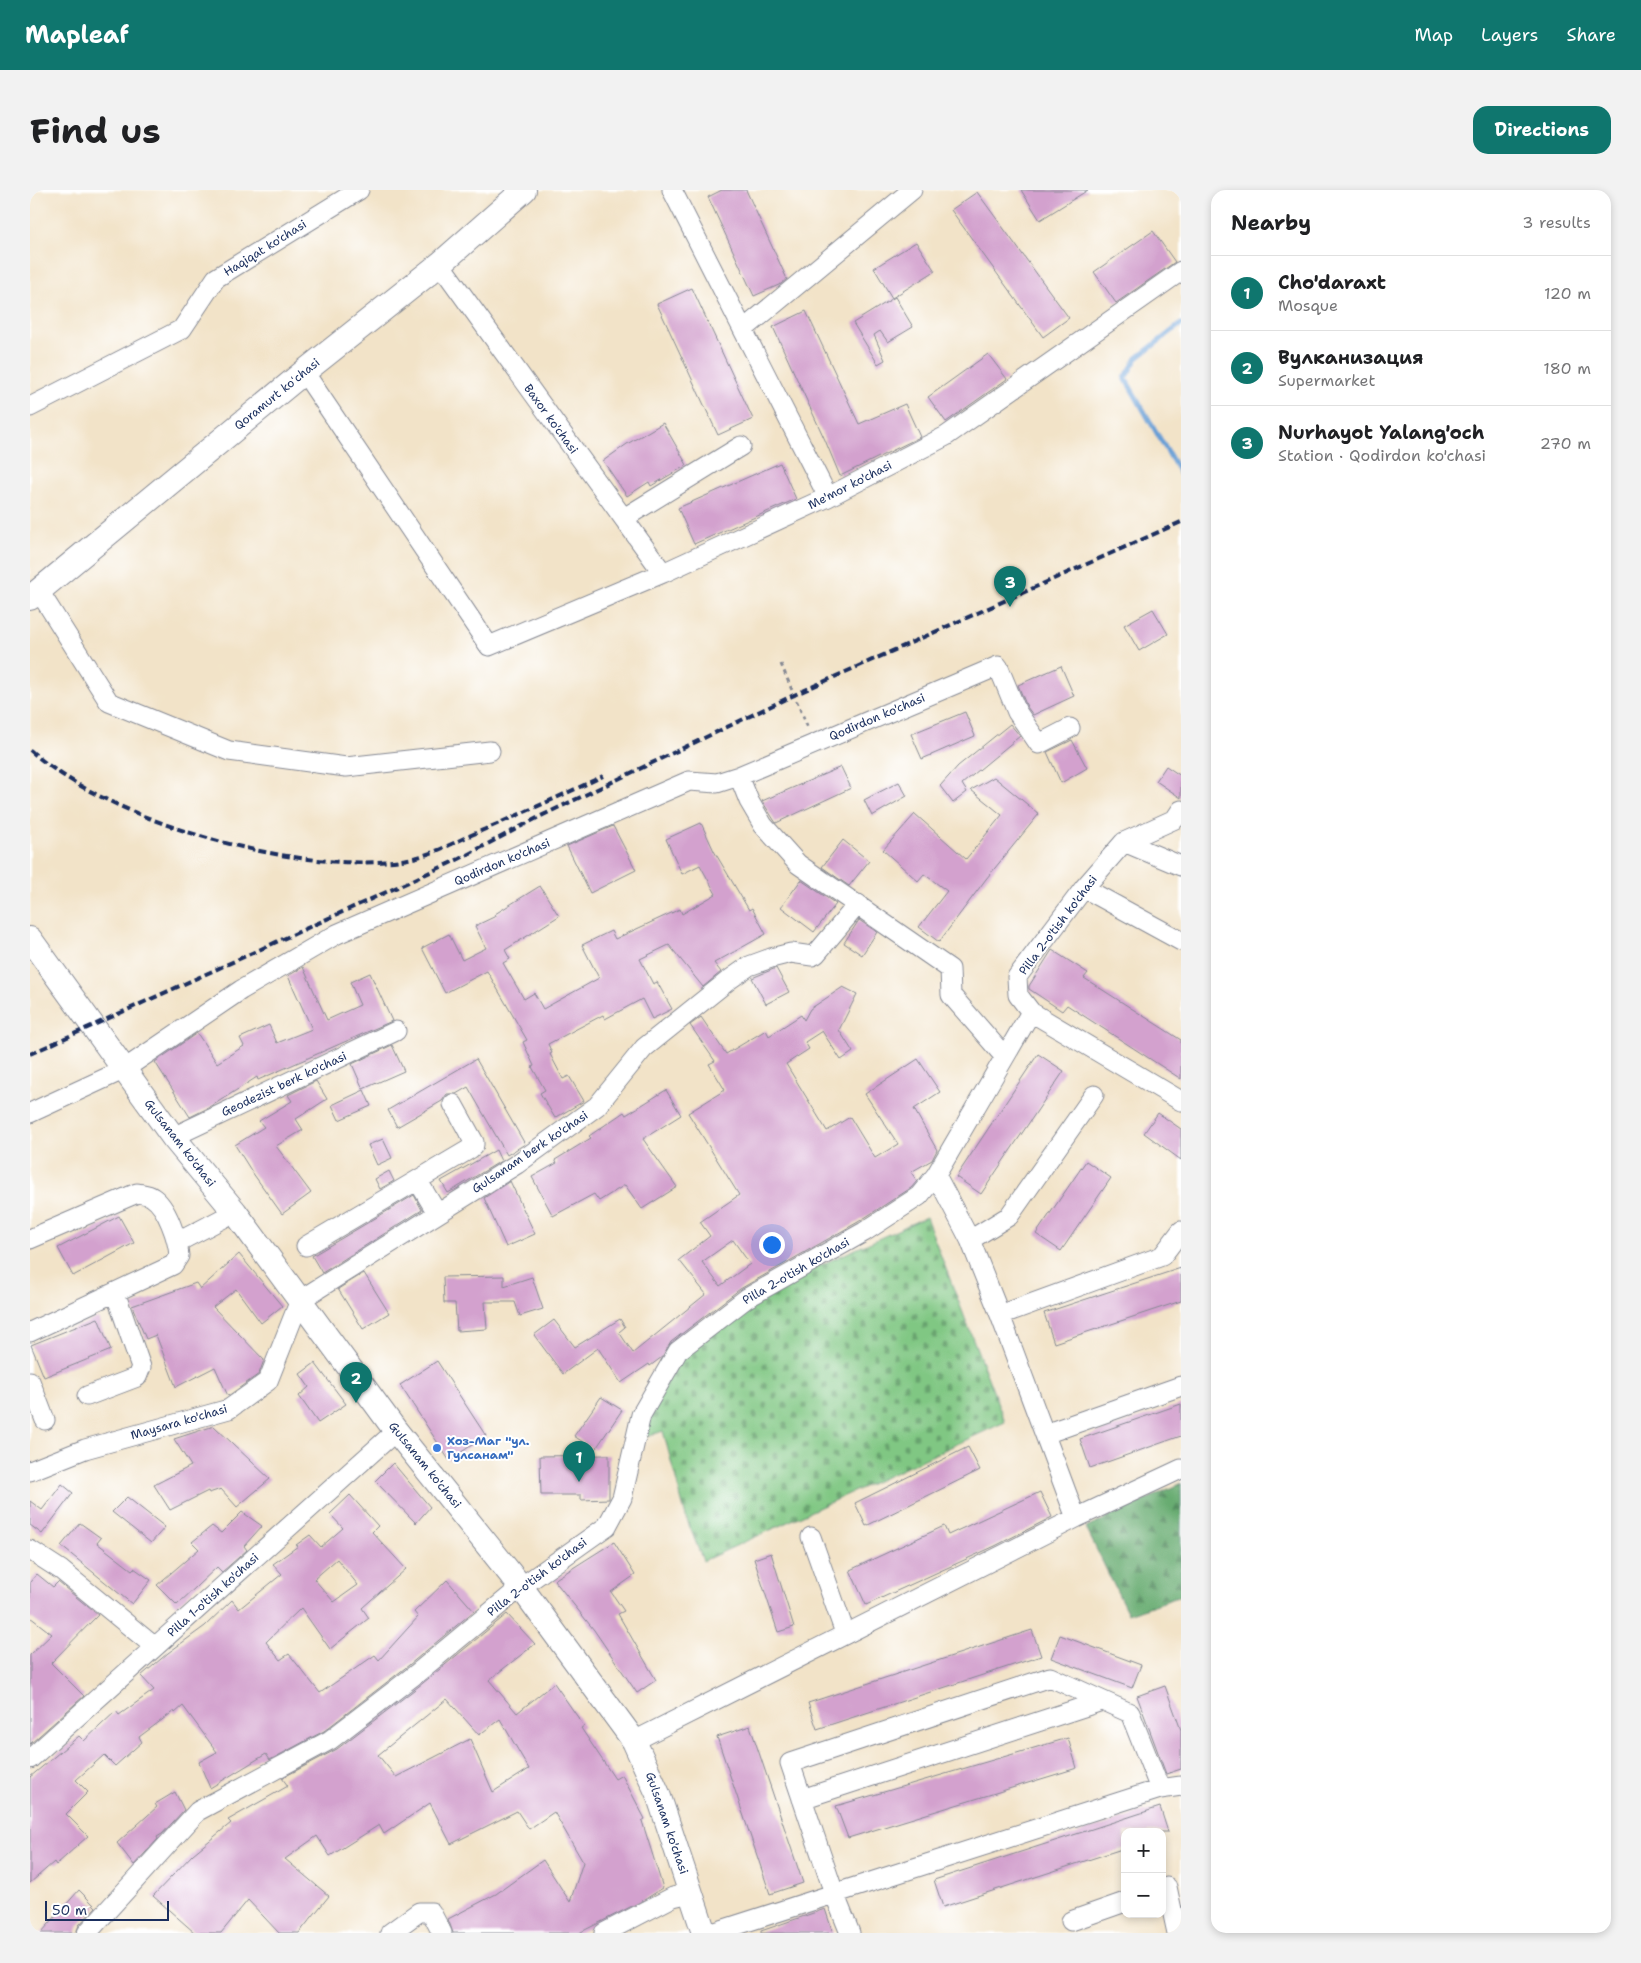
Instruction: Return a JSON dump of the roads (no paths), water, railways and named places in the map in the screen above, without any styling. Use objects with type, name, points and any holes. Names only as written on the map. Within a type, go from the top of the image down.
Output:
[{"type":"main road","name":"Qoramurt koʻchasi","points":[[33,589],[506,190]]},
{"type":"main road","name":"Qoramurt koʻchasi","points":[[33,589],[440,264],[524,190]]},
{"type":"main road","name":"Gulsanam ko'chasi","points":[[30,938],[173,1137],[235,1212],[396,1431],[521,1587],[634,1740],[658,1794],[704,1933]]},
{"type":"street","name":"Haqiqat ko'chasi","points":[[30,407],[182,329],[216,278],[359,190]]},
{"type":"street","points":[[672,190],[744,328],[828,497]]},
{"type":"street","points":[[744,328],[912,190]]},
{"type":"street","name":"Baxor ko'chasi","points":[[440,264],[663,573]]},
{"type":"street","name":"Me'mor ko'chasi","points":[[304,372],[489,646],[663,573],[828,497],[946,436],[1181,271]]},
{"type":"street","points":[[624,518],[741,446]]},
{"type":"street","points":[[33,589],[109,702],[229,750],[346,767],[490,750]]},
{"type":"street","name":"Qodirdon ko'chasi","points":[[30,1113],[124,1070],[240,990],[337,934],[689,781],[717,783],[739,776],[998,666],[1017,712],[1038,744],[1070,728]]},
{"type":"street","points":[[739,776],[754,812],[798,864],[950,969],[951,995],[1004,1056]]},
{"type":"street","name":"Pilla 2-o'tish ko'chasi","points":[[87,1933],[198,1812],[330,1740],[416,1674],[521,1587],[607,1526],[622,1498],[641,1415],[678,1350],[747,1298],[864,1232],[919,1196],[936,1175],[1031,1012],[1018,995],[1017,977],[1084,888],[1124,842],[1175,819],[1181,810]]},
{"type":"street","points":[[1124,842],[1181,866]]},
{"type":"street","points":[[1084,888],[1181,941]]},
{"type":"street","name":"Gulsanam berk ko'chasi","points":[[300,1300],[517,1164],[597,1106],[644,1048],[749,966],[791,953],[812,956],[816,954],[858,904]]},
{"type":"street","points":[[1031,1012],[1181,1102]]},
{"type":"street","name":"Geodezist berk ko'chasi","points":[[173,1137],[396,1031]]},
{"type":"street","points":[[970,1240],[1010,1216],[1094,1095]]},
{"type":"street","points":[[306,1246],[474,1146],[454,1104]]},
{"type":"street","points":[[936,1175],[970,1240],[1076,1518]]},
{"type":"street","points":[[418,1181],[437,1213]]},
{"type":"street","points":[[30,1239],[136,1193],[151,1196],[161,1206],[178,1242],[179,1256],[173,1265],[30,1332]]},
{"type":"street","points":[[178,1242],[235,1212]]},
{"type":"street","points":[[1000,1315],[1162,1256],[1181,1231]]},
{"type":"street","points":[[87,1396],[137,1377],[141,1366],[115,1292]]},
{"type":"street","name":"Maysara ko'chasi","points":[[30,1471],[85,1449],[229,1409],[268,1381],[300,1300]]},
{"type":"street","points":[[30,1381],[45,1420]]},
{"type":"street","points":[[1045,1434],[1181,1386]]},
{"type":"street","name":"Pilla 1-o'tish ko'chasi","points":[[30,1759],[396,1431]]},
{"type":"street","points":[[634,1740],[1076,1518],[1181,1469]]},
{"type":"street","points":[[811,1537],[845,1633]]},
{"type":"street","points":[[30,1550],[61,1570],[156,1647]]},
{"type":"street","points":[[850,1933],[834,1893],[790,1763],[1050,1677],[1130,1713],[1160,1789]]},
{"type":"street","points":[[802,1799],[1102,1701]]},
{"type":"street","points":[[712,1933],[1160,1789],[1181,1786]]},
{"type":"street","points":[[1170,1886],[1177,1933]]},
{"type":"street","points":[[604,1933],[673,1897],[690,1893]]},
{"type":"street","points":[[1071,1921],[1121,1903]]},
{"type":"street","points":[[390,1933],[418,1912],[431,1912],[442,1933]]},
{"type":"waterway","points":[[1181,324],[1137,358],[1125,378],[1181,475]]},
{"type":"railway","points":[[30,1054],[459,859],[541,816],[794,695],[1181,522]]},
{"type":"railway","points":[[30,750],[65,776],[109,801],[158,822],[212,839],[266,852],[320,860],[369,862],[420,856],[442,849],[603,776]]},
{"type":"place","name":"Nurhayot Yalang'och","points":[[1010,607]]},
{"type":"place","name":"Вулканизация","points":[[356,1403]]},
{"type":"place","name":"Хоз-Маг \"ул. Гулсанам\"","points":[[437,1448]]},
{"type":"place","name":"Cho'daraxt","points":[[579,1482]]}]
